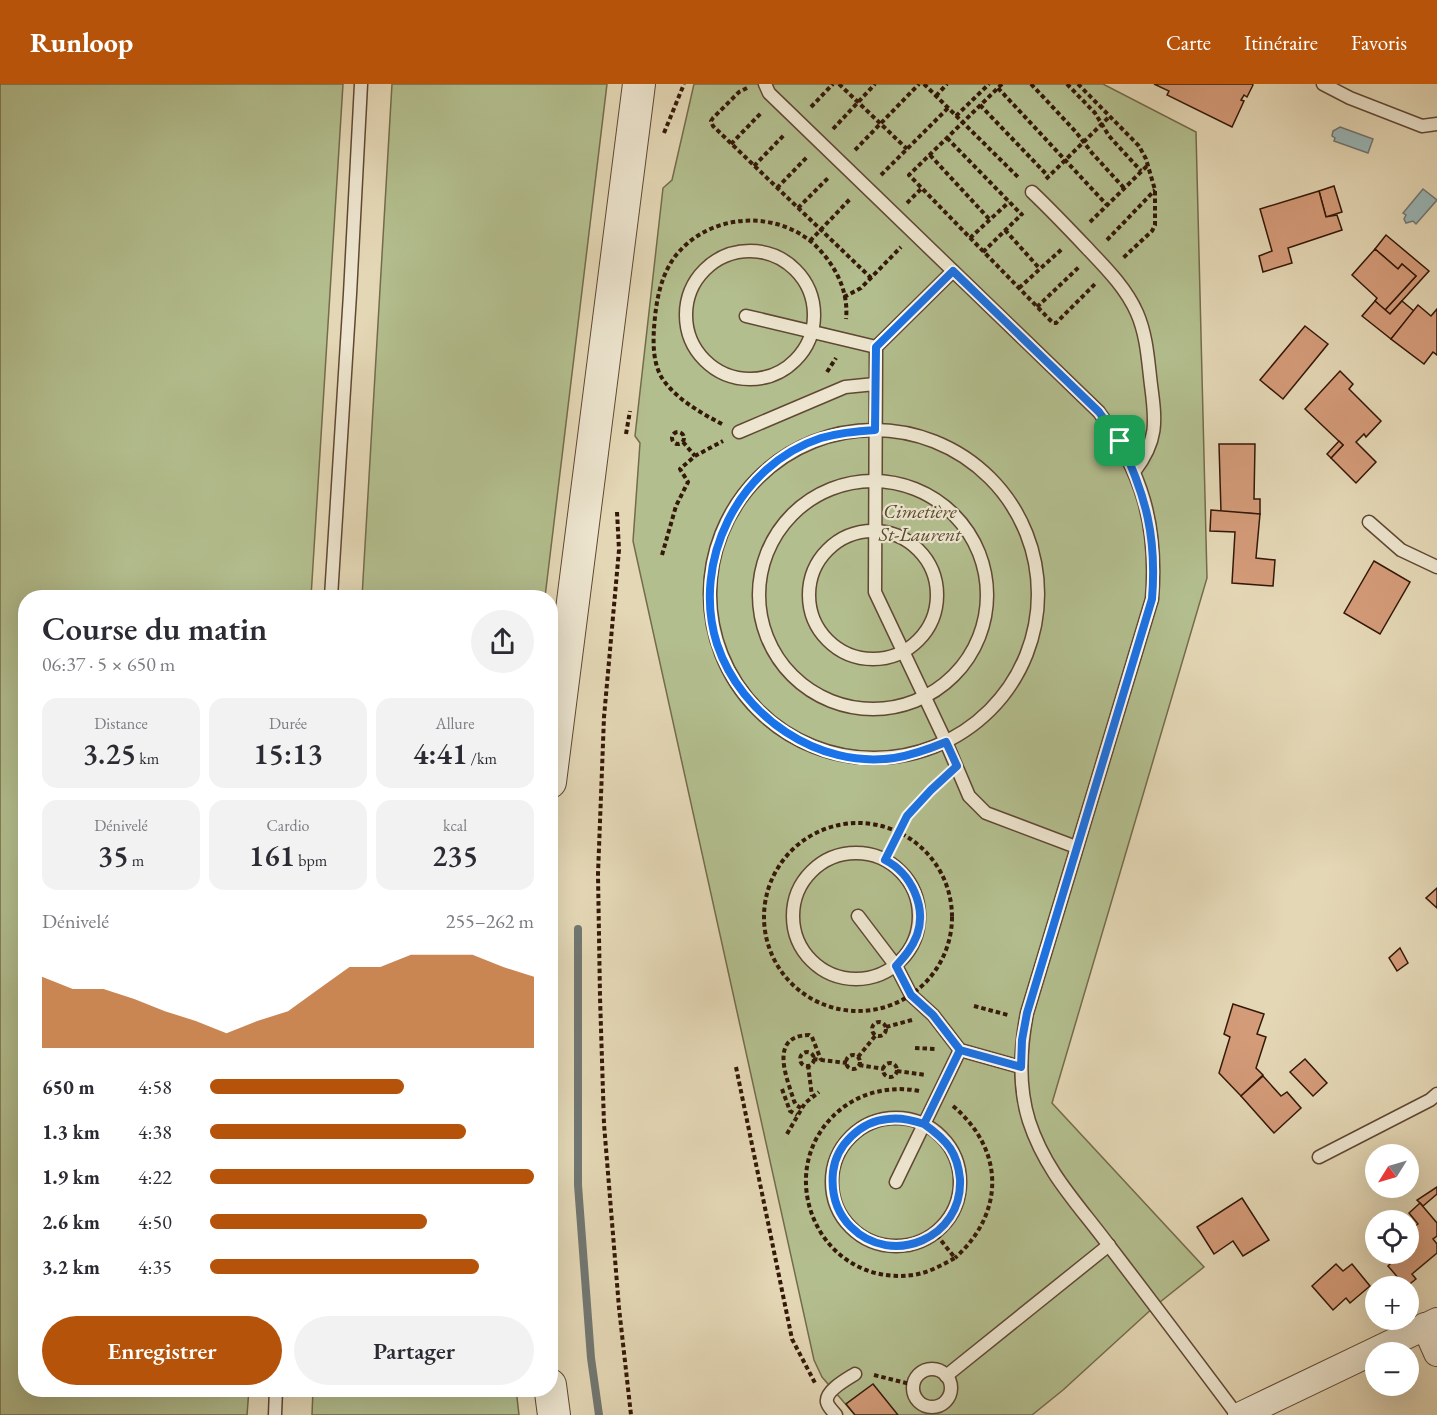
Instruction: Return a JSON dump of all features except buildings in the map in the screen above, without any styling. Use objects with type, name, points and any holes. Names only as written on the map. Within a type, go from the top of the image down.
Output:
[{"type":"street","points":[[558,719],[639,84]]},
{"type":"street","points":[[1239,1415],[1431,1324],[1437,1353]]},
{"type":"street","points":[[552,1397],[554,1415]]},
{"type":"lane","points":[[331,590],[361,84]]},
{"type":"lane","points":[[765,84],[769,93],[1099,412],[1120,441],[1134,472],[1146,506],[1152,539],[1154,575],[1152,599],[1026,1020],[1022,1040],[1022,1091],[1029,1120],[1051,1171],[1239,1415]]},
{"type":"lane","points":[[1323,84],[1350,98],[1422,126],[1437,124]]},
{"type":"lane","points":[[1032,192],[1109,271],[1124,290],[1137,313],[1145,335],[1155,418],[1151,443],[1144,459],[1134,472]]},
{"type":"lane","points":[[756,251],[778,257],[796,270],[808,288],[814,310],[812,332],[804,350],[790,366],[773,376],[753,380],[733,377],[715,369],[700,355],[690,338],[686,318],[688,298],[698,278],[713,262],[734,252],[756,251]]},
{"type":"lane","points":[[953,271],[876,347],[875,592],[969,796],[986,813],[1076,847]]},
{"type":"lane","points":[[746,316],[876,347]]},
{"type":"lane","points":[[739,432],[845,387],[875,384]]},
{"type":"lane","points":[[875,430],[906,433],[937,442],[964,457],[989,477],[1009,501],[1025,528],[1035,558],[1039,590],[1037,621],[1029,651],[1020,670],[996,705],[974,726],[946,742],[920,753],[883,758],[864,759],[837,755],[810,746],[785,732],[763,715],[744,694],[729,670],[717,644],[711,617],[710,588],[721,534],[734,508],[750,485],[794,450],[820,439],[847,432],[875,430]]},
{"type":"lane","points":[[875,480],[917,489],[942,504],[963,524],[978,549],[983,563],[987,598],[981,634],[959,671],[938,690],[925,697],[902,706],[877,710],[860,709],[828,700],[814,693],[788,672],[763,628],[758,596],[761,571],[769,547],[787,519],[798,508],[827,490],[858,481],[875,480]]},
{"type":"lane","points":[[1369,522],[1401,550],[1437,567]]},
{"type":"lane","points":[[875,530],[894,533],[910,542],[924,555],[933,571],[937,590],[936,608],[930,626],[919,641],[903,652],[883,659],[861,659],[841,652],[824,638],[813,620],[810,609],[808,599],[810,577],[819,558],[834,542],[854,533],[875,530]]},
{"type":"lane","points":[[852,853],[872,855],[885,860],[905,876],[916,893],[920,913],[918,933],[910,951],[896,966],[879,976],[860,980],[840,978],[821,970],[806,957],[796,939],[792,920],[794,900],[802,882],[815,867],[832,857],[852,853]]},
{"type":"lane","points":[[858,916],[896,966],[911,995],[933,1015],[960,1050],[1021,1067]]},
{"type":"lane","points":[[896,1182],[960,1050]]},
{"type":"lane","points":[[1319,1157],[1430,1100],[1437,1094]]},
{"type":"lane","points":[[887,1119],[906,1119],[924,1124],[939,1135],[952,1150],[959,1169],[960,1188],[956,1207],[946,1224],[931,1237],[913,1244],[894,1247],[875,1243],[858,1234],[844,1220],[835,1203],[832,1185],[834,1166],[841,1149],[853,1134],[869,1124],[887,1119]]},
{"type":"lane","points":[[946,1376],[1109,1245]]},
{"type":"lane","points":[[930,1369],[936,1370],[946,1376],[951,1387],[950,1394],[937,1406],[924,1405],[915,1397],[914,1385],[919,1374],[930,1369]]},
{"type":"lane","points":[[836,1415],[827,1404],[827,1397],[832,1390],[855,1374]]},
{"type":"lane","points":[[274,1415],[275,1397]]},
{"type":"path","points":[[661,141],[684,84]]},
{"type":"path","points":[[765,84],[739,92],[713,118],[713,126],[871,278]]},
{"type":"path","points":[[839,84],[907,149]]},
{"type":"path","points":[[798,208],[919,84]]},
{"type":"path","points":[[924,84],[1032,192]]},
{"type":"path","points":[[936,96],[947,84]]},
{"type":"path","points":[[956,116],[989,84]]},
{"type":"path","points":[[1031,84],[1124,188]]},
{"type":"path","points":[[1067,84],[1095,112],[1108,136],[1141,171]]},
{"type":"path","points":[[1078,84],[1102,108]]},
{"type":"path","points":[[998,87],[1107,205]]},
{"type":"path","points":[[732,144],[775,98]]},
{"type":"path","points":[[980,105],[1048,176]]},
{"type":"path","points":[[810,241],[948,108]]},
{"type":"path","points":[[970,238],[1009,202],[1032,192],[1110,116]]},
{"type":"path","points":[[947,138],[1022,215]]},
{"type":"path","points":[[930,155],[990,220]]},
{"type":"path","points":[[983,252],[1022,215],[1032,192]]},
{"type":"path","points":[[1005,230],[1040,269]]},
{"type":"path","points":[[844,297],[861,288],[914,234]]},
{"type":"path","points":[[623,443],[628,429],[630,401]]},
{"type":"path","points":[[663,555],[676,506],[688,482],[680,469],[695,456],[739,432]]},
{"type":"path","points":[[683,442],[695,456]]},
{"type":"path","points":[[616,508],[619,550],[604,717],[599,862],[600,998],[604,1124],[619,1308],[631,1415]]},
{"type":"path","points":[[885,860],[907,816],[957,766]]},
{"type":"path","points":[[974,1006],[1026,1020]]},
{"type":"path","points":[[801,1108],[794,1101],[784,1069],[785,1048],[795,1038],[809,1035],[812,1037],[821,1060]]},
{"type":"path","points":[[858,1057],[876,1035]]},
{"type":"path","points":[[808,1065],[803,1065],[800,1061],[802,1054],[809,1052],[813,1059]]},
{"type":"path","points":[[847,1063],[851,1056],[858,1057]]},
{"type":"path","points":[[858,1057],[860,1065]]},
{"type":"path","points":[[813,1059],[847,1063]]},
{"type":"path","points":[[812,1096],[808,1065],[813,1059]]},
{"type":"path","points":[[847,1063],[852,1069],[860,1065],[884,1068],[890,1063],[897,1071]]},
{"type":"path","points":[[736,1067],[792,1339],[814,1383],[827,1397]]},
{"type":"path","points":[[884,1068],[885,1075],[889,1077],[895,1075],[897,1071]]},
{"type":"path","points":[[897,1071],[946,1079]]},
{"type":"path","points":[[783,1089],[790,1111],[797,1115]]},
{"type":"path","points":[[787,1134],[801,1108],[819,1092]]},
{"type":"path","points":[[855,1374],[874,1375],[914,1385]]},
{"type":"green space","points":[[0,84],[343,84],[311,590],[18,590],[18,1397],[248,1397],[247,1415],[0,1415]]},
{"type":"green space","points":[[392,84],[607,84],[546,590],[362,590]]},
{"type":"green space","name":"Cimetière St-Laurent","points":[[694,84],[1103,84],[1196,132],[1207,578],[1052,1103],[1204,1267],[1155,1306],[1063,1390],[1032,1415],[855,1415],[822,1377],[814,1360],[633,541],[640,443],[635,436],[663,188],[672,180]]},
{"type":"green space","points":[[313,1397],[517,1397],[519,1415],[312,1415]]},
{"type":"water","points":[[1340,127],[1373,139],[1368,153],[1334,141],[1333,131]]},
{"type":"water","points":[[1423,189],[1437,200],[1416,224],[1413,221],[1406,223],[1404,219],[1406,215],[1403,213]]},
{"type":"waterway","points":[[578,929],[578,1185],[591,1358],[599,1415]]},
{"type":"route","points":[[1120,441],[1099,412],[953,271],[876,347],[875,430],[847,432],[820,439],[794,450],[750,485],[734,508],[721,534],[713,561],[710,588],[711,617],[717,644],[744,694],[763,715],[785,732],[810,746],[837,755],[864,759],[893,758],[920,753],[946,742],[957,766],[907,816],[885,860],[905,876],[916,893],[920,913],[918,933],[910,951],[896,966],[911,995],[933,1015],[960,1050],[946,1079],[924,1124],[906,1119],[887,1119],[869,1124],[853,1134],[841,1149],[834,1166],[832,1185],[835,1203],[844,1220],[858,1234],[875,1243],[894,1247],[913,1244],[931,1237],[946,1224],[956,1207],[960,1188],[959,1169],[952,1150],[939,1135],[924,1124],[960,1050],[1021,1067],[1022,1040],[1027,1013],[1152,599],[1154,575],[1152,539],[1146,506],[1120,441]]}]
